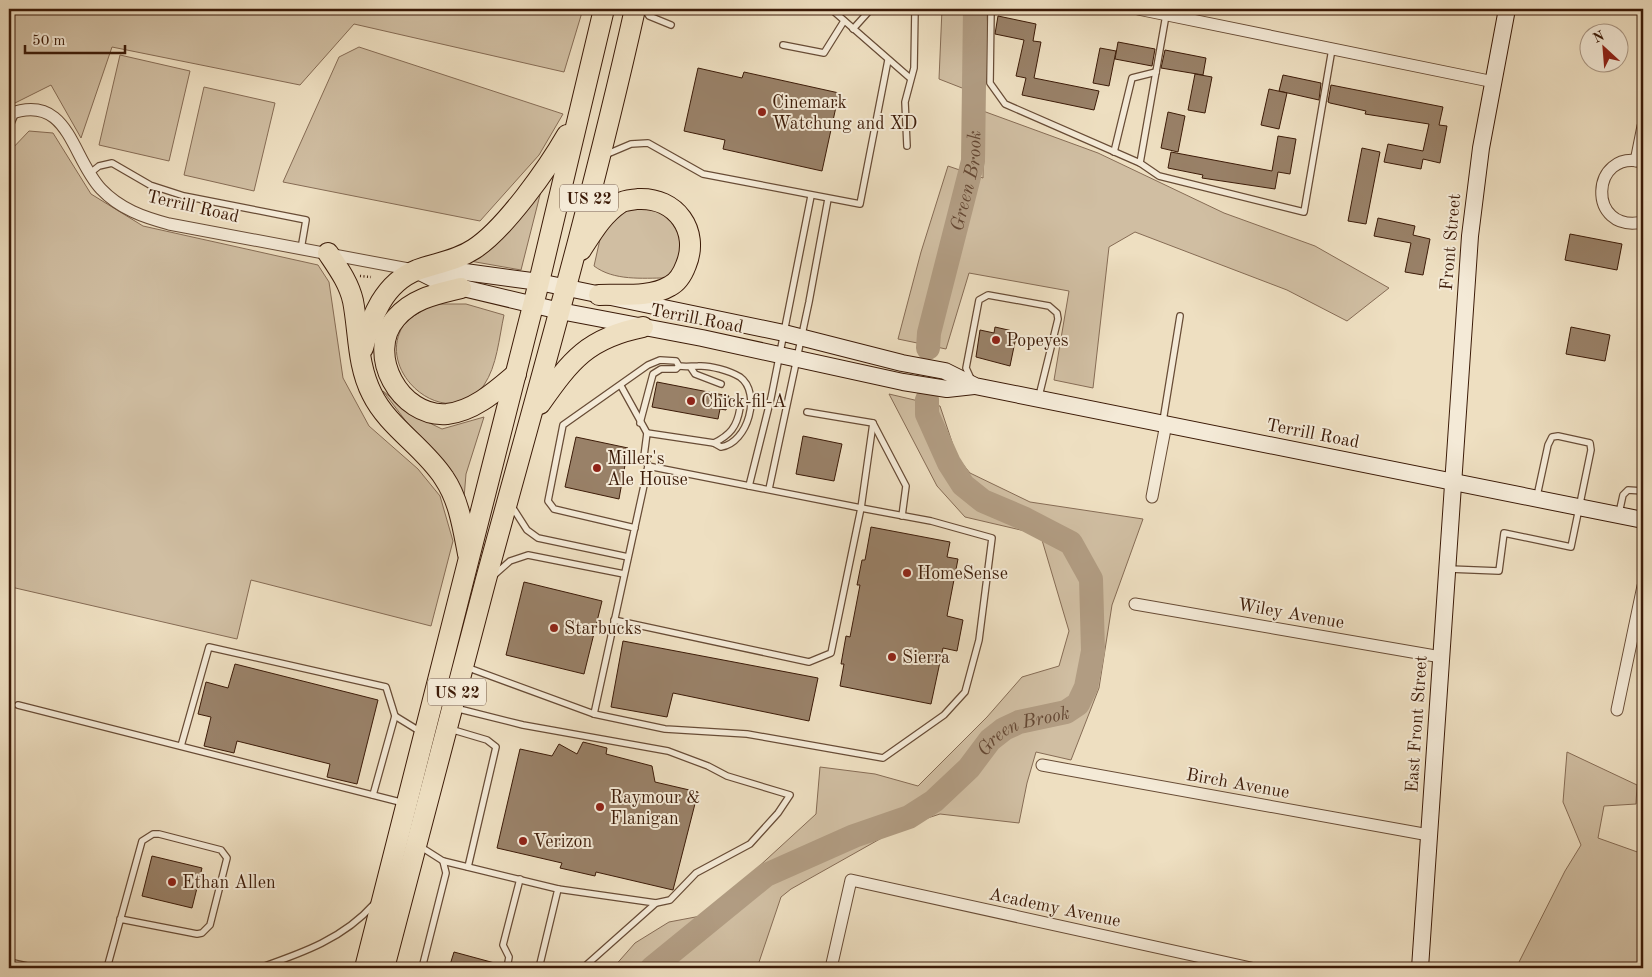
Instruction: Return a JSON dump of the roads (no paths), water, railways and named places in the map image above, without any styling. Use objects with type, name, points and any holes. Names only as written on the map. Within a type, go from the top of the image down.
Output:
[{"type":"highway","name":"US 22","points":[[365,968],[539,282],[604,9]]},
{"type":"highway","name":"US 22","points":[[384,968],[485,582],[574,260],[613,110],[635,9]]},
{"type":"highway","points":[[360,360],[370,321],[378,305],[392,287],[416,270],[454,259],[483,242],[541,176],[578,114]]},
{"type":"highway","points":[[574,260],[609,212],[622,201],[645,199],[665,203],[684,219],[691,249],[685,269],[674,284],[653,293],[599,295]]},
{"type":"highway","points":[[328,253],[344,278],[353,301],[360,360],[371,393],[381,409],[444,477],[454,495],[469,558]]},
{"type":"highway","points":[[461,288],[428,296],[405,309],[390,325],[384,349],[386,363],[396,388],[418,408],[446,414],[461,410],[478,402],[516,374]]},
{"type":"highway","points":[[532,416],[566,368],[578,355],[615,333],[642,327]]},
{"type":"street","points":[[1138,9],[1494,82]]},
{"type":"street","name":"Front Street","points":[[1453,482],[1473,205],[1507,9]]},
{"type":"street","name":"Terrill Road","points":[[12,113],[45,111],[56,117],[65,127],[89,174],[108,196],[129,211],[169,224],[416,270],[443,269],[566,287],[784,333],[902,363],[945,371],[975,386],[1643,520]]},
{"type":"street","points":[[1643,126],[1640,161],[1619,163],[1610,169],[1602,183],[1601,193],[1603,203],[1615,218],[1634,224],[1643,222]]},
{"type":"street","name":"Terrill Road","points":[[416,270],[442,283],[560,311],[903,382],[947,389],[975,386]]},
{"type":"street","points":[[1152,497],[1164,424]]},
{"type":"street","name":"East Front Street","points":[[1420,968],[1453,482]]},
{"type":"street","points":[[1617,710],[1643,586]]},
{"type":"street","name":"Wiley Avenue","points":[[1135,604],[1441,657]]},
{"type":"street","name":"Birch Avenue","points":[[1042,766],[1429,835]]},
{"type":"street","name":"Academy Avenue","points":[[831,968],[851,880],[1251,968]]},
{"type":"lane","points":[[645,9],[649,16],[671,24]]},
{"type":"lane","points":[[831,9],[910,78]]},
{"type":"lane","points":[[853,29],[871,9]]},
{"type":"lane","points":[[907,146],[905,102],[914,68],[915,9]]},
{"type":"lane","points":[[991,9],[990,83],[1005,104],[1140,163],[1159,176],[1304,212],[1332,49]]},
{"type":"lane","points":[[1140,163],[1166,14]]},
{"type":"lane","points":[[783,45],[824,52],[844,21]]},
{"type":"lane","points":[[599,158],[631,144],[648,143],[703,174],[860,204],[888,60]]},
{"type":"lane","points":[[1114,152],[1132,78],[1156,72]]},
{"type":"lane","points":[[9,128],[12,113]]},
{"type":"lane","points":[[89,174],[99,166],[112,163],[150,185],[184,196],[306,220],[301,249]]},
{"type":"lane","points":[[748,486],[784,333],[811,196]]},
{"type":"lane","points":[[769,489],[802,338],[828,199]]},
{"type":"lane","points":[[975,386],[966,368],[978,300],[988,295],[1040,305],[1054,310],[1058,319],[1038,398]]},
{"type":"lane","points":[[1164,424],[1180,316]]},
{"type":"lane","points":[[634,528],[554,509],[548,501],[563,425],[631,379],[648,365],[660,360],[676,361],[679,366]]},
{"type":"lane","points":[[640,423],[653,374],[661,369],[676,369],[679,366],[691,368],[698,366],[735,374],[743,380],[749,395],[750,408],[745,431],[733,443],[721,446],[714,443],[647,433]]},
{"type":"lane","points":[[691,368],[695,374],[721,384]]},
{"type":"lane","points":[[594,714],[648,466],[644,456],[647,433],[621,386]]},
{"type":"lane","points":[[714,443],[732,432],[740,408]]},
{"type":"lane","points":[[807,412],[873,423]]},
{"type":"lane","points":[[614,620],[809,662],[831,653],[861,508],[873,423]]},
{"type":"lane","points":[[873,423],[906,486],[902,516]]},
{"type":"lane","points":[[1447,569],[1499,571],[1504,533],[1571,547],[1591,450],[1590,444],[1586,441],[1554,436],[1550,439],[1536,499]]},
{"type":"lane","points":[[464,666],[594,714],[666,729],[748,734],[883,758],[944,715],[965,692],[979,640],[992,538],[902,516],[648,466]]},
{"type":"lane","points":[[1618,515],[1623,496],[1628,490],[1643,491]]},
{"type":"lane","points":[[508,500],[527,530],[538,538],[628,557]]},
{"type":"lane","points":[[485,582],[510,561],[528,555],[624,574]]},
{"type":"lane","points":[[180,746],[209,647],[386,687],[395,716],[373,795]]},
{"type":"lane","points":[[18,705],[407,804]]},
{"type":"lane","points":[[417,844],[443,861],[558,888],[656,903],[670,900],[696,873],[750,844],[778,813],[790,795],[727,776],[708,766],[668,751],[523,726],[453,708]]},
{"type":"lane","points":[[395,716],[424,733]]},
{"type":"lane","points":[[448,729],[487,740],[496,747],[468,867]]},
{"type":"lane","points":[[107,968],[120,919],[142,841],[152,834],[158,834],[221,850],[225,853],[227,858],[210,925],[202,933],[197,934],[120,919]]},
{"type":"lane","points":[[422,968],[446,873],[443,861]]},
{"type":"lane","points":[[507,968],[509,957],[503,945],[520,879]]},
{"type":"lane","points":[[539,968],[558,888]]},
{"type":"lane","points":[[258,968],[316,947],[343,933],[362,917],[385,891]]},
{"type":"lane","points":[[582,968],[656,903]]},
{"type":"lane","points":[[9,962],[36,968]]},
{"type":"waterway","name":"Green Brook","points":[[928,348],[929,333],[973,161],[975,9]]},
{"type":"waterway","name":"Green Brook","points":[[652,968],[766,875],[854,836],[909,817],[934,801],[969,768],[990,740],[1004,729],[1019,722],[1066,712],[1078,704],[1086,687],[1093,651],[1091,579],[1071,543],[1023,518],[983,501],[963,485],[949,463],[927,414],[927,400]]},
{"type":"place","name":"Cinemark Watchung and XD","points":[[762,112]]},
{"type":"place","name":"Popeyes","points":[[996,340]]},
{"type":"place","name":"Chick-fil-A","points":[[691,401]]},
{"type":"place","name":"Miller's Ale House","points":[[597,468]]},
{"type":"place","name":"HomeSense","points":[[907,573]]},
{"type":"place","name":"Starbucks","points":[[554,628]]},
{"type":"place","name":"Sierra","points":[[892,657]]},
{"type":"place","name":"Raymour & Flanigan","points":[[600,807]]},
{"type":"place","name":"Verizon","points":[[523,841]]},
{"type":"place","name":"Ethan Allen","points":[[172,882]]}]
